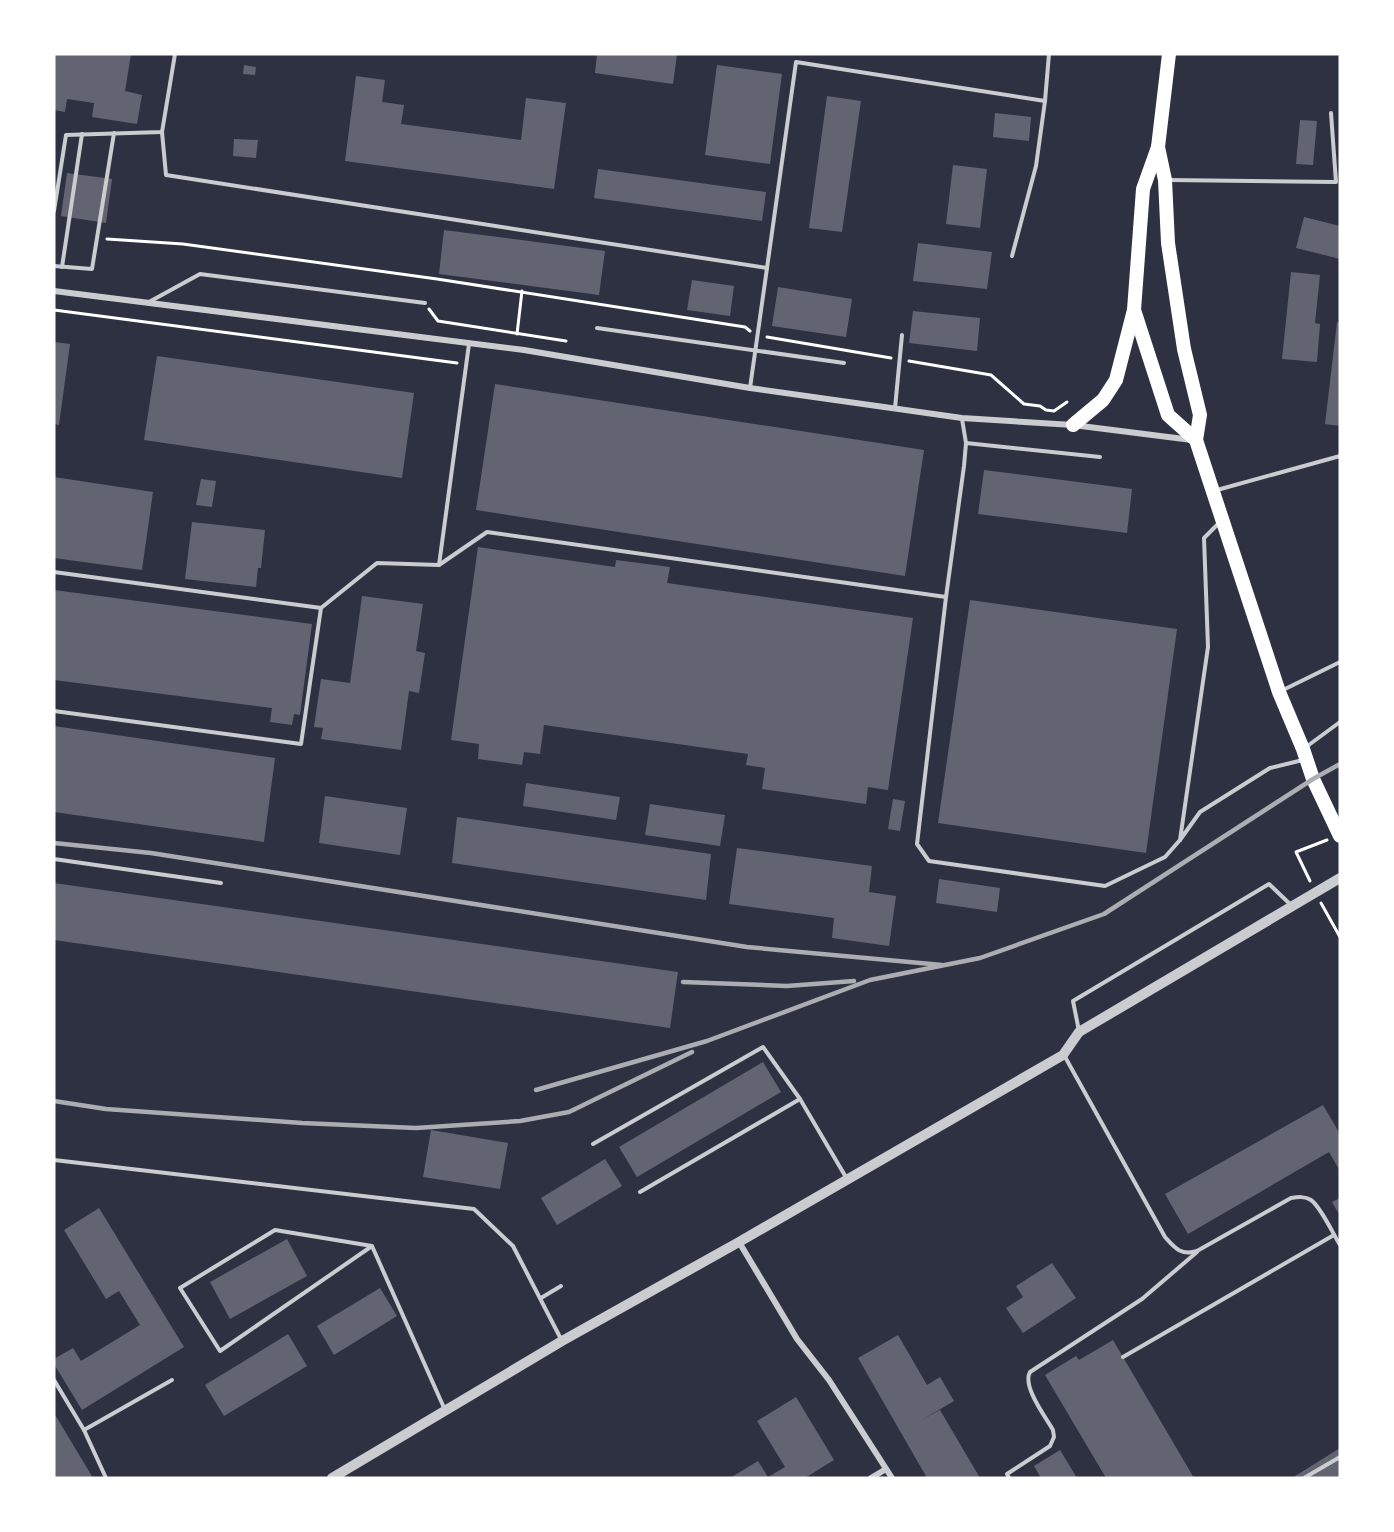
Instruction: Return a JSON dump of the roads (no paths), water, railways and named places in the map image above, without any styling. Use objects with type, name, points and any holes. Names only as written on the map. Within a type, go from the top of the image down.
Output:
[{"type":"main road","points":[[1073,425],[1103,400],[1116,380],[1134,310],[1143,189],[1158,147],[1169,54]]},
{"type":"main road","points":[[1158,147],[1165,180],[1168,243],[1184,349],[1200,415],[1196,440],[1279,692],[1313,779],[1340,836]]},
{"type":"main road","points":[[1134,310],[1168,415],[1196,440]]},
{"type":"street","points":[[54,291],[524,350],[750,388],[962,418],[1073,425],[1196,440]]},
{"type":"street","points":[[332,1478],[562,1341],[848,1180],[1063,1054],[1079,1032],[1340,878]]},
{"type":"street","points":[[739,1242],[798,1339],[829,1380],[892,1478]]},
{"type":"street","points":[[871,1478],[886,1468]]},
{"type":"lane","points":[[175,54],[162,132],[166,175],[767,268]]},
{"type":"lane","points":[[1012,256],[1036,166],[1049,54]]},
{"type":"lane","points":[[750,388],[796,62],[1045,101]]},
{"type":"lane","points":[[1165,180],[1336,182],[1331,113]]},
{"type":"lane","points":[[54,212],[66,135],[162,132]]},
{"type":"lane","points":[[54,266],[92,269],[114,133]]},
{"type":"lane","points":[[62,267],[82,134]]},
{"type":"lane","points":[[146,304],[200,273],[425,303]]},
{"type":"lane","points":[[597,328],[844,363]]},
{"type":"lane","points":[[895,408],[902,335]]},
{"type":"lane","points":[[439,565],[469,343]]},
{"type":"lane","points":[[962,418],[966,443],[964,466],[917,844],[929,861],[1106,886],[1165,857],[1200,812],[1270,768],[1305,754],[1340,722]]},
{"type":"lane","points":[[966,443],[1100,457]]},
{"type":"lane","points":[[1214,491],[1340,456]]},
{"type":"lane","points":[[1180,840],[1208,647],[1204,538],[1222,519]]},
{"type":"lane","points":[[54,711],[301,744],[321,608],[378,563],[439,565],[487,532],[946,597]]},
{"type":"lane","points":[[54,572],[321,608]]},
{"type":"lane","points":[[1279,692],[1340,662]]},
{"type":"lane","points":[[54,859],[221,883]]},
{"type":"lane","points":[[1079,1032],[1073,1001],[1240,901],[1269,884],[1291,906]]},
{"type":"lane","points":[[593,1144],[763,1047],[800,1099],[848,1180]]},
{"type":"lane","points":[[1063,1054],[1165,1237],[1180,1252],[1190,1253],[1201,1249],[1291,1198],[1302,1197],[1310,1199],[1340,1245]]},
{"type":"lane","points":[[640,1192],[800,1099]]},
{"type":"lane","points":[[54,1160],[474,1209],[513,1246],[562,1341]]},
{"type":"lane","points":[[275,1230],[372,1246],[219,1351],[180,1288],[275,1230]]},
{"type":"lane","points":[[1123,1357],[1334,1235]]},
{"type":"lane","points":[[372,1246],[446,1410]]},
{"type":"lane","points":[[1010,1478],[1007,1474],[1050,1446],[1054,1437],[1053,1430],[1028,1385],[1030,1372],[1142,1299],[1201,1249]]},
{"type":"lane","points":[[541,1298],[561,1286]]},
{"type":"lane","points":[[54,1380],[84,1430],[106,1478]]},
{"type":"lane","points":[[84,1430],[172,1380]]},
{"type":"lane","points":[[1304,1478],[1340,1457]]},
{"type":"railway","points":[[536,1090],[707,1041],[870,980],[980,958],[1104,914],[1313,779],[1340,764]]},
{"type":"railway","points":[[54,843],[151,853],[747,947],[942,965]]},
{"type":"railway","points":[[683,982],[787,986],[854,981]]},
{"type":"railway","points":[[54,1101],[106,1109],[302,1123],[416,1128],[520,1121],[569,1112],[692,1052]]}]
